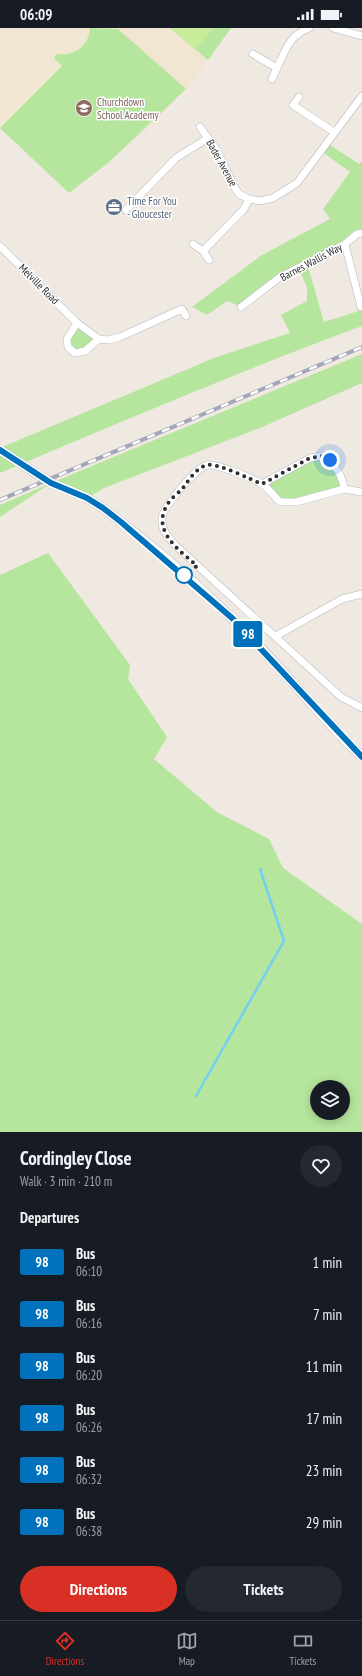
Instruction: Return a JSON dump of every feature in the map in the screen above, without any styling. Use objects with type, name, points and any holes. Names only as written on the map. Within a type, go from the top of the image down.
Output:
[{"type":"street","points":[[272,79],[288,44],[298,33],[309,28]]},
{"type":"street","points":[[333,28],[362,36]]},
{"type":"street","points":[[253,54],[277,68]]},
{"type":"street","points":[[203,251],[244,209],[249,199],[260,201],[272,198],[297,183],[362,96]]},
{"type":"street","points":[[299,97],[294,105],[334,132]]},
{"type":"street","name":"Bader Avenue","points":[[200,127],[218,152],[233,185],[239,194],[249,199]]},
{"type":"street","points":[[126,210],[176,158],[208,138]]},
{"type":"street","name":"Barnes Wallis Way","points":[[241,307],[280,277],[345,244],[357,234],[362,233]]},
{"type":"street","points":[[193,244],[203,251],[210,260]]},
{"type":"street","points":[[345,244],[361,307]]},
{"type":"street","name":"Melville Road","points":[[0,246],[77,323],[99,339]]},
{"type":"street","points":[[77,323],[67,339],[68,347],[75,353],[85,351],[99,339],[109,340],[120,337],[182,309],[186,316]]},
{"type":"street","points":[[1,451],[51,483],[87,498],[103,508],[194,584],[232,618],[259,645],[360,752]]},
{"type":"street","points":[[262,484],[310,458],[322,456],[330,460],[343,481],[344,489]]},
{"type":"street","points":[[362,492],[344,489],[296,502],[280,502],[262,484],[217,466],[208,465],[199,470],[165,508],[162,519],[164,531],[174,546],[276,636],[341,697],[362,708]]},
{"type":"street","points":[[276,636],[342,599],[362,594]]},
{"type":"shaded area","name":"Churchdown School Academy","points":[[0,28],[231,28],[192,82],[148,129],[69,193],[0,128]]},
{"type":"green space","name":"Churchdown School Academy","points":[[90,28],[118,29],[186,89],[108,163],[69,193],[0,128],[62,66],[54,58],[57,54],[69,54],[80,49],[87,40]]},
{"type":"green space","points":[[170,28],[231,28],[208,60]]},
{"type":"green space","points":[[171,28],[214,28],[195,49]]},
{"type":"green space","points":[[327,143],[359,164],[362,161],[362,233],[307,263],[324,322],[362,310],[362,326],[225,379],[0,473],[0,448],[214,358],[290,333],[281,315],[307,301],[307,287],[298,267],[241,307],[227,301],[207,315],[192,307],[262,255],[330,219],[323,209],[350,172],[321,151]]},
{"type":"green space","points":[[77,323],[99,339],[75,353],[68,347],[71,330]]},
{"type":"green space","points":[[362,354],[362,383],[260,428],[104,488],[87,498],[51,483]]},
{"type":"green space","points":[[310,458],[330,460],[344,489],[280,502],[262,485]]},
{"type":"green space","points":[[51,483],[0,517],[0,505]]},
{"type":"green space","points":[[48,553],[130,665],[128,679],[167,737],[154,759],[217,812],[269,839],[283,868],[362,924],[362,1132],[0,1132],[0,575]]},
{"type":"waterway","points":[[196,1096],[284,941],[260,869]]},
{"type":"railway","points":[[0,500],[362,347]]},
{"type":"bus line","name":"98","points":[[0,450],[51,483],[87,498],[121,522],[232,618],[259,645],[295,686],[362,757]]},
{"type":"place","name":"Churchdown School Academy","points":[[84,108]]},
{"type":"place","name":"Time For You - Gloucester","points":[[114,207]]},
{"type":"route","points":[[184,575],[197,566],[174,546],[164,531],[162,519],[165,508],[199,470],[208,465],[217,466],[262,484],[310,458],[322,456],[330,460]]}]
